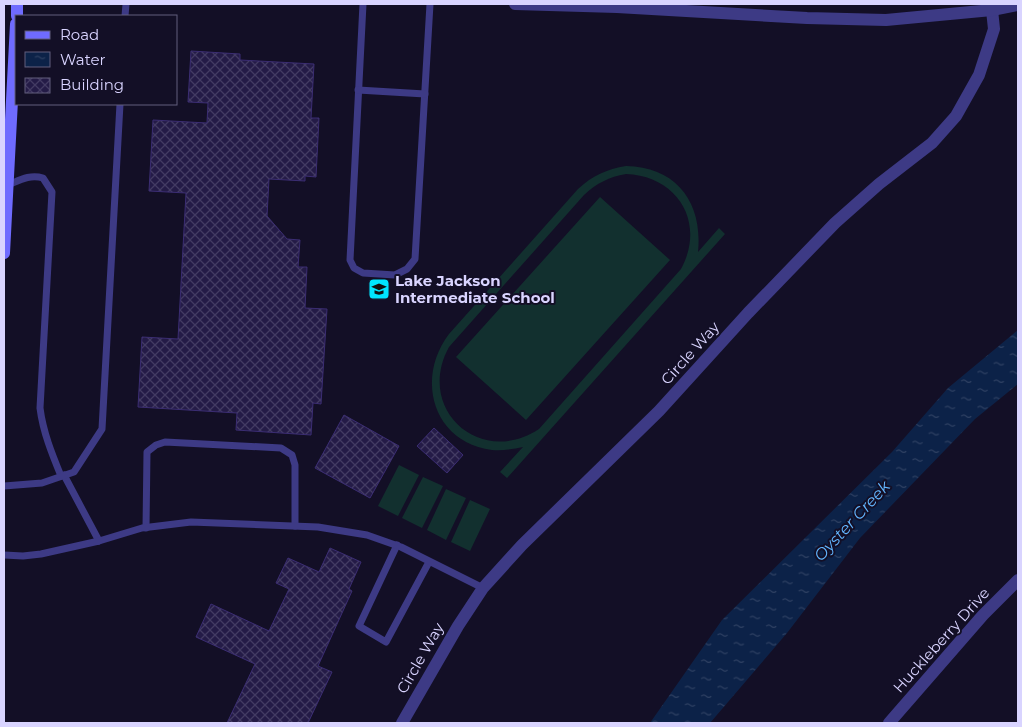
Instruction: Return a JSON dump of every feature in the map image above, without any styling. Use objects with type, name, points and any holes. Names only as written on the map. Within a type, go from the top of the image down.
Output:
[{"type":"main road","points":[[4,253],[15,44]]},
{"type":"street","points":[[515,4],[886,20],[992,10],[1018,5]]},
{"type":"street","name":"Circle Way","points":[[402,723],[453,634],[483,588],[522,545],[660,411],[809,248],[879,184],[932,143],[956,116],[979,75],[994,29],[992,10]]},
{"type":"street","name":"Huckleberry Drive","points":[[890,723],[983,616],[1018,580]]},
{"type":"lane","points":[[363,4],[350,260],[354,268],[362,273],[395,275],[407,269],[415,258],[430,4]]},
{"type":"lane","points":[[358,90],[425,94]]},
{"type":"lane","points":[[4,486],[42,483],[74,472],[102,429],[120,105]]},
{"type":"lane","points":[[8,185],[27,177],[36,176],[43,178],[52,192],[40,408],[41,423],[46,440],[62,476],[99,542]]},
{"type":"lane","points":[[146,528],[147,452],[156,445],[165,442],[281,448],[292,455],[295,465],[295,526]]},
{"type":"lane","points":[[4,555],[23,556],[41,554],[99,542],[146,528],[191,522],[318,527],[367,535],[396,545],[483,588]]},
{"type":"lane","points":[[396,545],[359,626],[386,642],[429,562]]},
{"type":"green space","points":[[619,167],[644,168],[659,173],[673,181],[683,191],[691,204],[696,218],[698,252],[719,228],[725,234],[507,478],[500,472],[523,447],[508,450],[492,450],[472,445],[456,435],[444,422],[436,406],[432,388],[433,370],[439,352],[449,334],[578,189],[594,177]],"holes":[[[620,175],[644,177],[660,183],[673,193],[682,205],[688,219],[690,235],[688,252],[681,269],[539,429],[517,439],[495,441],[476,437],[459,426],[447,410],[440,391],[441,370],[449,347],[584,195],[604,181]]]},
{"type":"green space","points":[[600,197],[670,260],[526,420],[456,357]]},
{"type":"green space","points":[[399,465],[419,475],[398,516],[378,506]]},
{"type":"green space","points":[[423,477],[443,486],[422,528],[402,518]]},
{"type":"green space","points":[[446,489],[466,498],[446,540],[427,530]]},
{"type":"green space","points":[[470,500],[490,509],[470,551],[451,542]]},
{"type":"water","name":"Oyster Creek","points":[[1018,330],[1018,384],[975,419],[860,538],[787,633],[710,723],[650,723],[722,620],[892,452],[948,388]]},
{"type":"building","points":[[191,51],[240,54],[240,60],[314,64],[311,118],[319,118],[316,177],[305,176],[305,181],[269,179],[267,216],[287,239],[300,240],[298,267],[307,267],[305,308],[327,309],[321,404],[313,403],[311,435],[236,430],[237,413],[138,407],[142,337],[178,339],[186,193],[149,191],[153,120],[207,123],[208,103],[188,102]]},
{"type":"building","points":[[344,415],[399,446],[370,498],[315,468]]},
{"type":"building","points":[[434,428],[463,455],[447,473],[417,446]]},
{"type":"building","points":[[330,548],[361,562],[349,589],[352,591],[318,666],[332,672],[308,723],[227,723],[255,664],[196,637],[211,604],[269,631],[289,589],[276,583],[288,558],[319,572]]},
{"type":"place","name":"Lake Jackson Intermediate School","points":[[379,289]]}]
